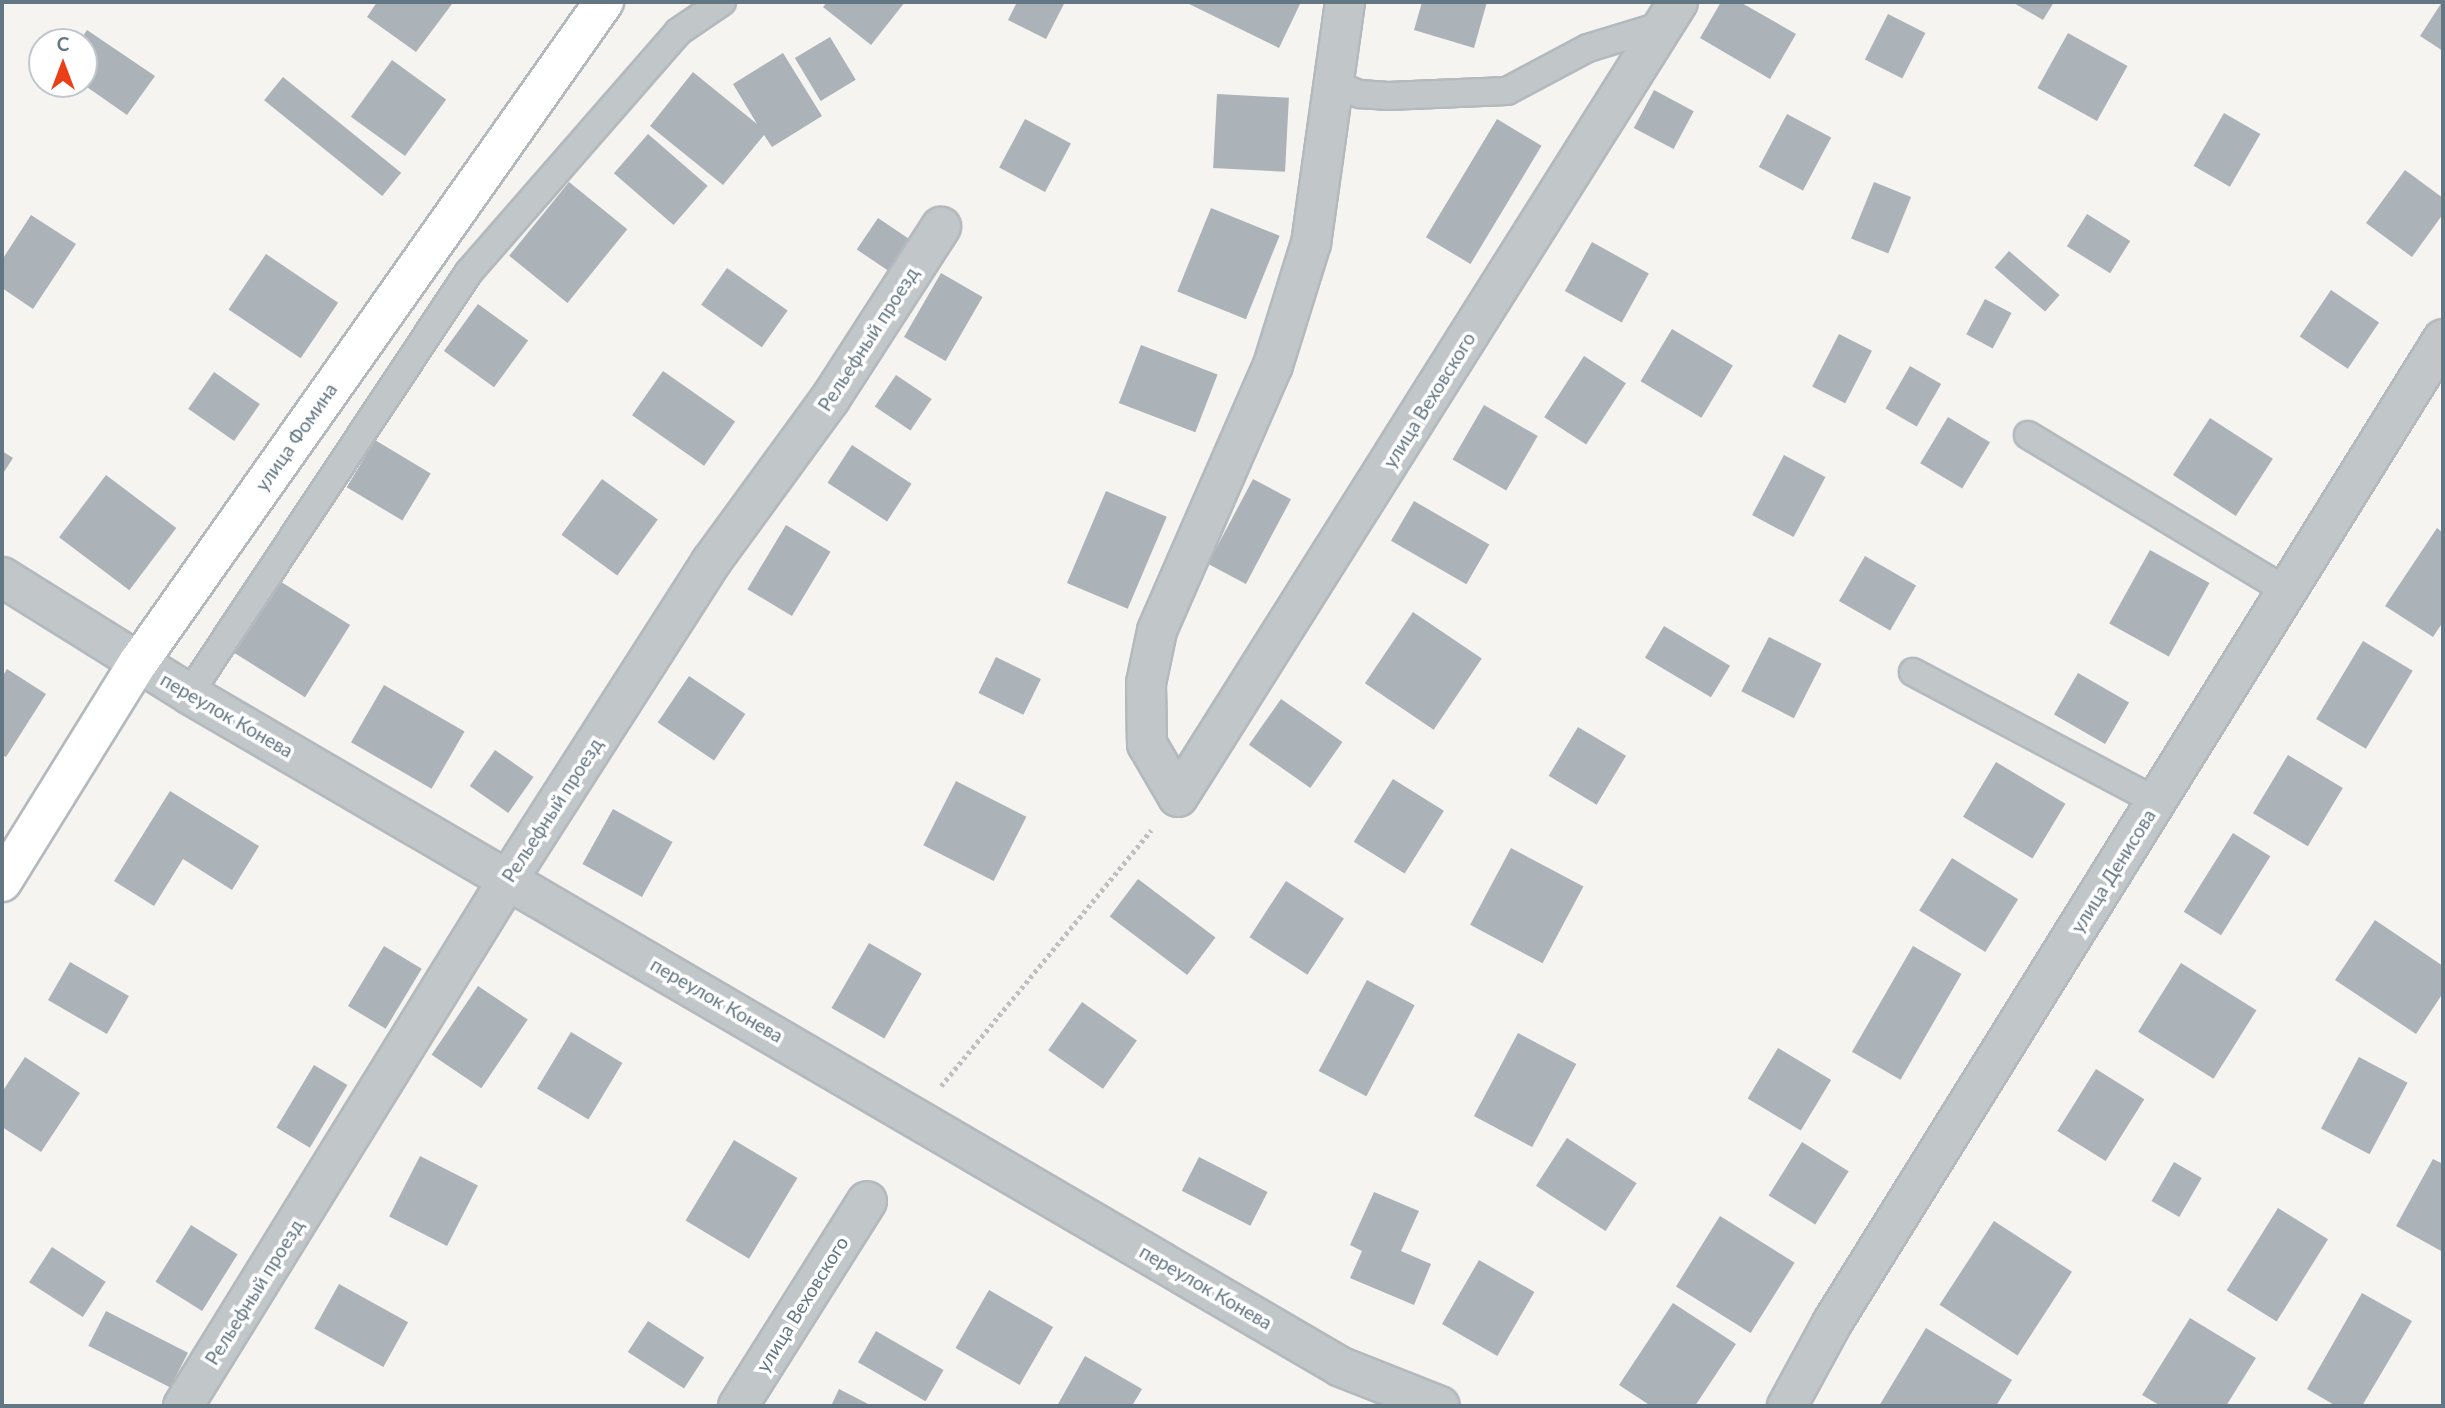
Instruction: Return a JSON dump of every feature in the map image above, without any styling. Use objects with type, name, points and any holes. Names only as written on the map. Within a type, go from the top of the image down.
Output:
[{"type":"street","name":"улица Фомина","points":[[2,883],[138,663],[604,2]]},
{"type":"street","points":[[1178,797],[1147,744],[1146,683],[1157,631],[1273,365],[1311,243],[1336,85],[1345,2]]},
{"type":"street","name":"улица Веховского","points":[[1178,797],[1670,13]]},
{"type":"street","name":"Рельефный проезд","points":[[183,1406],[509,878],[711,562],[830,399],[941,227]]},
{"type":"street","name":"улица Денисова","points":[[1787,1406],[1832,1323],[2443,339]]},
{"type":"street","name":"переулок Конева","points":[[2,577],[189,694],[509,878],[1342,1367],[1440,1406]]},
{"type":"street","name":"улица Веховского","points":[[738,1406],[866,1201]]},
{"type":"lane","points":[[189,694],[469,272],[678,32],[722,2]]},
{"type":"lane","points":[[1336,85],[1360,94],[1388,96],[1507,91],[1588,48],[1670,13]]},
{"type":"lane","points":[[2028,435],[2287,591]]},
{"type":"lane","points":[[1913,672],[2156,801]]},
{"type":"path","points":[[916,1116],[1178,797]]},
{"type":"building","points":[[377,2],[452,4],[416,52],[367,17]]},
{"type":"building","points":[[827,2],[905,2],[871,45],[823,7]]},
{"type":"building","points":[[1017,2],[1065,2],[1046,39],[1008,20]]},
{"type":"building","points":[[1185,2],[1301,2],[1279,48]]},
{"type":"building","points":[[1422,2],[1487,2],[1474,48],[1414,30]]},
{"type":"building","points":[[1721,2],[1740,2],[1796,34],[1770,79],[1700,38]]},
{"type":"building","points":[[2012,2],[2054,2],[2043,20]]},
{"type":"building","points":[[2443,2],[2443,51],[2420,36]]},
{"type":"building","points":[[1888,14],[1925,33],[1902,79],[1865,59]]},
{"type":"building","points":[[2068,33],[2127,66],[2097,121],[2037,88]]},
{"type":"building","points":[[98,37],[155,76],[127,115],[98,95]]},
{"type":"building","points":[[830,37],[856,80],[821,101],[795,58]]},
{"type":"building","points":[[783,53],[822,116],[772,147],[764,135],[723,185],[650,126],[693,72],[757,124],[733,84]]},
{"type":"building","points":[[392,60],[446,99],[405,156],[351,117]]},
{"type":"building","points":[[283,77],[401,173],[382,196],[264,100]]},
{"type":"building","points":[[1654,90],[1694,111],[1674,149],[1634,128]]},
{"type":"building","points":[[1217,94],[1289,98],[1285,172],[1213,168]]},
{"type":"building","points":[[2224,113],[2260,134],[2230,187],[2194,166]]},
{"type":"building","points":[[1787,114],[1831,137],[1803,190],[1759,167]]},
{"type":"building","points":[[1025,119],[1071,143],[1045,192],[999,168]]},
{"type":"building","points":[[1497,119],[1542,146],[1470,264],[1426,237]]},
{"type":"building","points":[[648,134],[708,186],[674,225],[614,173]]},
{"type":"building","points":[[2405,170],[2443,198],[2443,214],[2412,257],[2366,223]]},
{"type":"building","points":[[569,182],[627,229],[568,303],[509,256]]},
{"type":"building","points":[[1874,182],[1911,197],[1888,254],[1851,239]]},
{"type":"building","points":[[1211,208],[1280,236],[1246,319],[1177,291]]},
{"type":"building","points":[[2087,214],[2130,241],[2110,273],[2067,246]]},
{"type":"building","points":[[31,215],[76,244],[33,309],[2,288],[2,260]]},
{"type":"building","points":[[878,218],[914,242],[892,274],[857,250]]},
{"type":"building","points":[[1592,242],[1649,274],[1622,322],[1565,291]]},
{"type":"building","points":[[2009,251],[2060,295],[2045,312],[1995,268]]},
{"type":"building","points":[[266,254],[338,303],[301,358],[229,310]]},
{"type":"building","points":[[727,268],[788,310],[762,347],[701,305]]},
{"type":"building","points":[[941,273],[983,297],[946,361],[904,337]]},
{"type":"building","points":[[2331,290],[2379,322],[2348,369],[2300,336]]},
{"type":"building","points":[[1985,299],[2011,313],[1993,348],[1966,334]]},
{"type":"building","points":[[478,304],[528,340],[494,387],[444,351]]},
{"type":"building","points":[[1672,329],[1733,366],[1701,418],[1641,381]]},
{"type":"building","points":[[1839,334],[1872,351],[1845,403],[1812,387]]},
{"type":"building","points":[[1141,345],[1218,374],[1195,432],[1119,403]]},
{"type":"building","points":[[1584,356],[1626,383],[1586,444],[1544,417]]},
{"type":"building","points":[[1910,366],[1941,384],[1917,426],[1886,408]]},
{"type":"building","points":[[663,371],[735,421],[704,466],[632,415]]},
{"type":"building","points":[[214,372],[260,404],[234,441],[188,409]]},
{"type":"building","points":[[896,375],[932,399],[910,431],[875,407]]},
{"type":"building","points":[[1484,405],[1538,436],[1506,491],[1452,460]]},
{"type":"building","points":[[1948,417],[1990,442],[1962,489],[1920,463]]},
{"type":"building","points":[[2210,418],[2273,459],[2236,516],[2173,475]]},
{"type":"building","points":[[375,440],[431,473],[402,521],[347,487]]},
{"type":"building","points":[[852,445],[912,484],[887,521],[827,483]]},
{"type":"building","points":[[2,451],[13,458],[2,475]]},
{"type":"building","points":[[1784,455],[1825,477],[1794,537],[1752,515]]},
{"type":"building","points":[[106,475],[176,528],[129,590],[59,537]]},
{"type":"building","points":[[602,479],[658,520],[617,575],[561,535]]},
{"type":"building","points":[[1253,479],[1291,499],[1246,584],[1208,564]]},
{"type":"building","points":[[1106,491],[1167,517],[1128,609],[1067,583]]},
{"type":"building","points":[[1414,501],[1489,544],[1466,584],[1391,541]]},
{"type":"building","points":[[786,525],[831,552],[792,616],[747,589]]},
{"type":"building","points":[[2437,528],[2443,533],[2443,622],[2433,637],[2385,606]]},
{"type":"building","points":[[2150,550],[2209,583],[2169,656],[2109,623]]},
{"type":"building","points":[[1865,556],[1916,586],[1890,631],[1839,601]]},
{"type":"building","points":[[278,580],[350,625],[305,697],[233,652]]},
{"type":"building","points":[[1413,612],[1482,658],[1434,730],[1365,683]]},
{"type":"building","points":[[1664,626],[1730,666],[1711,697],[1645,658]]},
{"type":"building","points":[[1769,637],[1822,664],[1794,718],[1741,691]]},
{"type":"building","points":[[2363,641],[2413,671],[2366,749],[2316,719]]},
{"type":"building","points":[[996,657],[1041,679],[1023,715],[978,693]]},
{"type":"building","points":[[7,669],[46,694],[6,757],[2,755],[2,677]]},
{"type":"building","points":[[2078,673],[2129,702],[2105,744],[2054,715]]},
{"type":"building","points":[[689,676],[745,714],[714,760],[658,722]]},
{"type":"building","points":[[384,685],[465,732],[432,789],[351,742]]},
{"type":"building","points":[[1281,699],[1342,742],[1310,788],[1249,745]]},
{"type":"building","points":[[1578,727],[1626,756],[1597,805],[1549,776]]},
{"type":"building","points":[[495,750],[534,777],[508,813],[470,786]]},
{"type":"building","points":[[2288,755],[2343,788],[2308,846],[2253,813]]},
{"type":"building","points":[[1996,762],[2065,804],[2032,859],[1963,817]]},
{"type":"building","points":[[1393,779],[1444,811],[1405,874],[1354,842]]},
{"type":"building","points":[[956,781],[1026,817],[994,881],[923,845]]},
{"type":"building","points":[[170,791],[259,846],[232,890],[183,859],[154,906],[114,881]]},
{"type":"building","points":[[613,809],[672,842],[642,897],[582,864]]},
{"type":"building","points":[[2233,833],[2270,856],[2221,935],[2184,912]]},
{"type":"building","points":[[1511,848],[1583,886],[1543,963],[1470,925]]},
{"type":"building","points":[[1952,858],[2018,899],[1985,952],[1919,911]]},
{"type":"building","points":[[1138,879],[1215,937],[1187,975],[1110,917]]},
{"type":"building","points":[[1286,881],[1344,919],[1307,975],[1250,937]]},
{"type":"building","points":[[2375,920],[2443,966],[2443,993],[2416,1034],[2335,980]]},
{"type":"building","points":[[869,943],[922,974],[884,1038],[832,1008]]},
{"type":"building","points":[[384,946],[422,969],[386,1029],[348,1006]]},
{"type":"building","points":[[1913,946],[1961,974],[1900,1080],[1852,1052]]},
{"type":"building","points":[[70,962],[129,996],[107,1034],[48,1000]]},
{"type":"building","points":[[2181,963],[2256,1010],[2214,1079],[2138,1032]]},
{"type":"building","points":[[1367,980],[1415,1005],[1366,1096],[1319,1071]]},
{"type":"building","points":[[478,986],[528,1020],[481,1088],[432,1055]]},
{"type":"building","points":[[1082,1002],[1137,1040],[1103,1089],[1048,1050]]},
{"type":"building","points":[[571,1032],[622,1063],[588,1119],[537,1089]]},
{"type":"building","points":[[1518,1033],[1576,1064],[1532,1147],[1474,1116]]},
{"type":"building","points":[[1778,1048],[1831,1080],[1801,1131],[1748,1099]]},
{"type":"building","points":[[25,1057],[80,1093],[41,1152],[2,1127],[2,1092]]},
{"type":"building","points":[[2359,1057],[2408,1083],[2370,1154],[2321,1129]]},
{"type":"building","points":[[314,1065],[347,1085],[310,1148],[276,1128]]},
{"type":"building","points":[[2096,1069],[2144,1099],[2106,1161],[2057,1131]]},
{"type":"building","points":[[1567,1138],[1637,1183],[1606,1231],[1536,1186]]},
{"type":"building","points":[[734,1140],[797,1178],[749,1259],[686,1221]]},
{"type":"building","points":[[1802,1142],[1849,1171],[1815,1225],[1769,1195]]},
{"type":"building","points":[[420,1156],[478,1186],[447,1246],[389,1217]]},
{"type":"building","points":[[1199,1157],[1268,1192],[1250,1226],[1182,1191]]},
{"type":"building","points":[[2433,1159],[2443,1164],[2443,1252],[2396,1226]]},
{"type":"building","points":[[2174,1162],[2202,1178],[2179,1217],[2152,1201]]},
{"type":"building","points":[[1374,1192],[1419,1211],[1401,1251],[1431,1264],[1414,1305],[1350,1278],[1362,1251],[1350,1245]]},
{"type":"building","points":[[2278,1208],[2328,1239],[2277,1322],[2227,1290]]},
{"type":"building","points":[[1720,1216],[1795,1263],[1751,1333],[1676,1286]]},
{"type":"building","points":[[1994,1221],[2072,1272],[2018,1356],[1940,1305]]},
{"type":"building","points":[[191,1225],[238,1254],[202,1311],[155,1282]]},
{"type":"building","points":[[52,1247],[106,1282],[83,1317],[29,1282]]},
{"type":"building","points":[[1479,1260],[1534,1292],[1497,1356],[1442,1324]]},
{"type":"building","points":[[339,1284],[408,1322],[383,1367],[314,1329]]},
{"type":"building","points":[[989,1290],[1053,1327],[1020,1385],[956,1348]]},
{"type":"building","points":[[2362,1293],[2412,1321],[2362,1406],[2336,1406],[2307,1389]]},
{"type":"building","points":[[1673,1303],[1736,1344],[1695,1406],[1651,1406],[1619,1385]]},
{"type":"building","points":[[106,1311],[188,1353],[170,1388],[88,1346]]},
{"type":"building","points":[[2190,1318],[2256,1358],[2226,1406],[2161,1406],[2142,1395]]},
{"type":"building","points":[[648,1321],[704,1357],[684,1389],[628,1352]]},
{"type":"building","points":[[1926,1328],[2012,1380],[1996,1406],[1879,1406]]},
{"type":"building","points":[[876,1331],[944,1370],[926,1401],[858,1362]]},
{"type":"building","points":[[1085,1356],[1142,1389],[1132,1406],[1057,1406]]},
{"type":"building","points":[[839,1389],[872,1406],[831,1406]]}]
